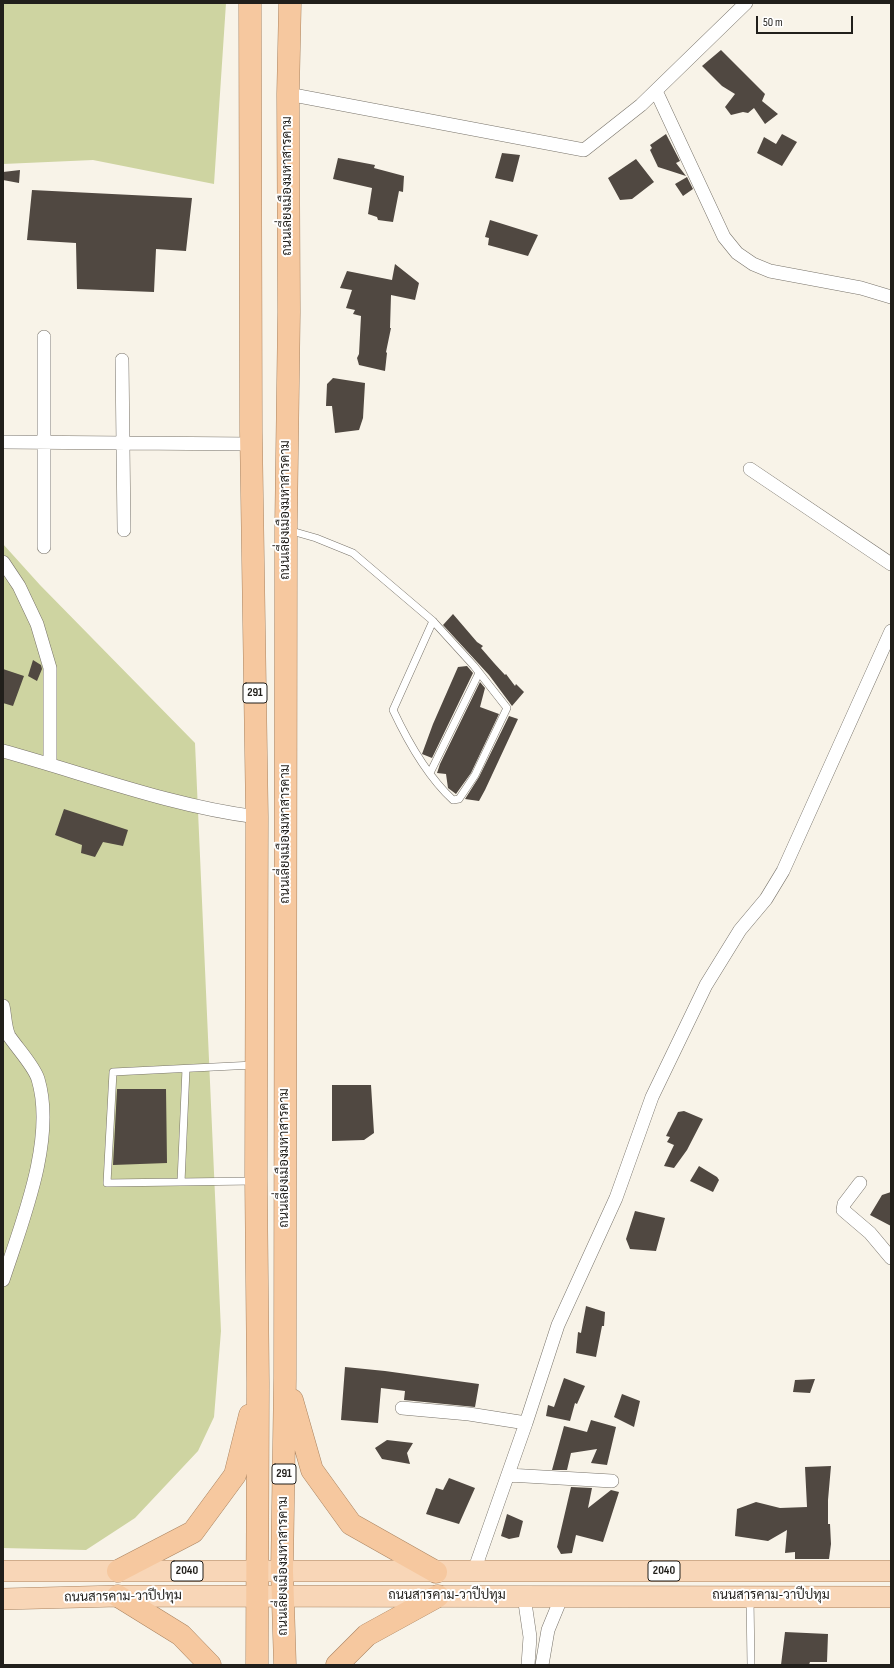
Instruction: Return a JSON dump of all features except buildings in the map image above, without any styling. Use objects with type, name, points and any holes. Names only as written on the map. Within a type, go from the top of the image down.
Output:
[{"type":"highway","name":"ถนนเลี่ยงเมืองมหาสารคาม","points":[[250,3],[252,444],[257,817],[257,1665]]},
{"type":"highway","name":"ถนนเลี่ยงเมืองมหาสารคาม","points":[[285,1665],[282,1571],[285,1378],[286,530],[288,94],[290,3]]},
{"type":"highway","points":[[285,1378],[312,1470],[351,1524],[436,1572]]},
{"type":"highway","points":[[118,1571],[193,1532],[235,1475],[258,1383]]},
{"type":"highway","points":[[118,1596],[181,1635],[210,1665]]},
{"type":"highway","points":[[337,1665],[367,1635],[438,1596]]},
{"type":"main road","name":"ถนนสารคาม-วาปีปทุม","points":[[3,1571],[891,1571]]},
{"type":"main road","points":[[829,1571],[829,1596]]},
{"type":"main road","name":"ถนนสารคาม-วาปีปทุม","points":[[3,1599],[118,1596],[891,1597]]},
{"type":"street","points":[[288,94],[584,150],[641,105],[746,3]]},
{"type":"street","points":[[656,91],[724,237],[737,253],[753,264],[770,271],[861,288],[891,297]]},
{"type":"street","points":[[44,337],[44,546]]},
{"type":"street","points":[[122,360],[124,530]]},
{"type":"street","points":[[3,442],[252,444]]},
{"type":"street","points":[[750,469],[891,564]]},
{"type":"street","points":[[3,562],[19,586],[34,618],[50,668],[50,764]]},
{"type":"street","points":[[474,1571],[526,1423],[558,1325],[616,1198],[652,1097],[706,985],[740,930],[766,899],[783,871],[891,631]]},
{"type":"street","points":[[3,751],[118,785],[221,812],[257,817]]},
{"type":"street","points":[[3,1006],[8,1034],[38,1076],[43,1098],[41,1146],[27,1207],[3,1280]]},
{"type":"street","points":[[860,1183],[844,1204],[843,1210],[870,1233],[891,1258]]},
{"type":"street","points":[[402,1408],[469,1414],[526,1423]]},
{"type":"street","points":[[508,1475],[612,1480]]},
{"type":"street","points":[[524,1596],[530,1637],[528,1665]]},
{"type":"street","points":[[542,1665],[548,1630],[562,1596]]},
{"type":"lane","points":[[286,530],[316,538],[353,553],[433,621],[479,673],[507,708],[475,775],[460,799],[454,800],[441,788],[407,740],[393,710],[433,621]]},
{"type":"lane","points":[[430,773],[479,673]]},
{"type":"lane","points":[[256,1065],[113,1072],[107,1183],[256,1181]]},
{"type":"lane","points":[[181,1182],[186,1069]]},
{"type":"lane","points":[[750,1596],[750,1665]]},
{"type":"green space","points":[[3,3],[226,3],[214,184],[93,160],[3,164]]},
{"type":"green space","points":[[3,544],[40,585],[195,743],[221,1331],[214,1417],[198,1451],[135,1518],[86,1550],[3,1548]]}]
